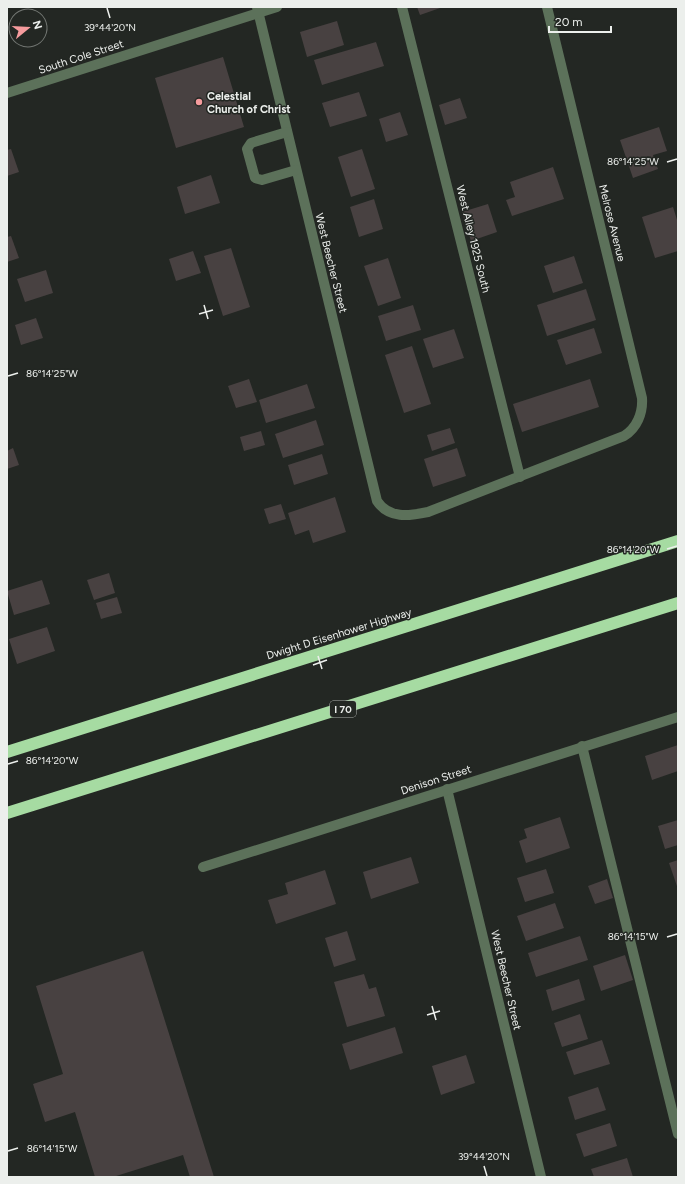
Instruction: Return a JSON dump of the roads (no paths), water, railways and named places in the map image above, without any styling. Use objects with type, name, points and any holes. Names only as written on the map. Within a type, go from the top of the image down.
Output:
[{"type":"highway","name":"Dwight D Eisenhower Highway","points":[[7,752],[678,540]]},
{"type":"highway","name":"I 70","points":[[7,813],[678,603]]},
{"type":"street","name":"South Cole Street","points":[[7,93],[257,10],[277,7]]},
{"type":"street","name":"West Alley 1925 South","points":[[402,7],[520,477]]},
{"type":"street","name":"Melrose Avenue","points":[[520,477],[624,436],[632,431],[638,420],[642,407],[642,398],[547,7]]},
{"type":"street","name":"West Beecher Street","points":[[257,10],[377,501],[382,509],[396,515],[428,512],[520,477]]},
{"type":"street","points":[[287,132],[251,143],[247,149],[255,178],[262,180],[296,170]]},
{"type":"street","name":"Denison Street","points":[[203,867],[582,746],[678,717]]},
{"type":"street","points":[[582,746],[678,1134]]},
{"type":"street","name":"West Beecher Street","points":[[447,789],[540,1177]]},
{"type":"place","name":"Celestial Church of Christ","points":[[199,102]]}]
